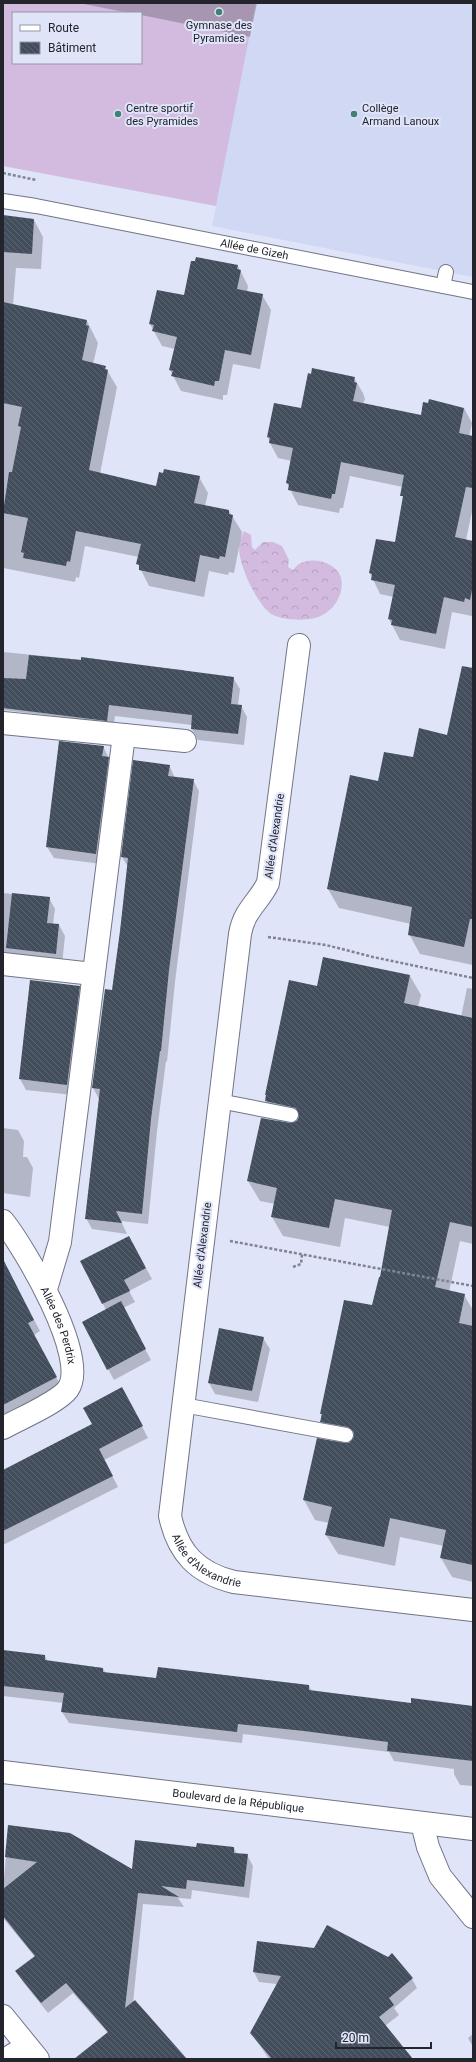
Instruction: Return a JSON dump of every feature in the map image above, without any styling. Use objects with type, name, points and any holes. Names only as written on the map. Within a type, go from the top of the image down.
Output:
[{"type":"street","name":"Allée d'Alexandrie","points":[[299,645],[268,883],[264,891],[246,914],[240,934],[170,1516],[173,1530],[179,1544],[199,1567],[215,1577],[234,1582],[473,1610]]},
{"type":"street","points":[[3,723],[185,742]]},
{"type":"street","points":[[46,1289],[60,1242],[124,735]]},
{"type":"street","points":[[3,964],[93,974]]},
{"type":"street","name":"Allée des Perdrix","points":[[3,1221],[46,1289],[68,1346],[73,1366],[73,1378],[68,1389],[58,1398],[3,1428]]},
{"type":"street","name":"Boulevard de la République","points":[[3,1772],[473,1829]]},
{"type":"street","points":[[422,1823],[428,1847],[440,1876],[473,1917]]},
{"type":"street","points":[[3,2016],[32,2052],[6,2059]]},
{"type":"lane","name":"Allée de Gizeh","points":[[3,201],[36,206],[473,292]]},
{"type":"lane","points":[[443,286],[446,272]]},
{"type":"lane","points":[[219,1101],[291,1115]]},
{"type":"lane","points":[[183,1404],[346,1435]]},
{"type":"path","points":[[240,934],[326,945],[373,958],[473,978]]},
{"type":"path","points":[[204,1236],[473,1286]]},
{"type":"path","points":[[293,1267],[301,1264],[302,1254]]},
{"type":"shaded area","name":"Collège Armand Lanoux","points":[[256,3],[473,3],[473,277],[212,226]]},
{"type":"green space","name":"Centre sportif des Pyramides","points":[[3,3],[256,3],[216,206],[3,166]]},
{"type":"green space","points":[[244,531],[251,535],[252,547],[255,550],[263,542],[273,542],[282,546],[289,560],[288,567],[293,570],[299,564],[304,562],[316,561],[328,564],[337,570],[342,582],[340,595],[332,607],[321,616],[305,620],[283,618],[273,615],[267,611],[250,585],[242,565],[239,546]]},
{"type":"building","points":[[3,215],[34,219],[32,254],[3,252]]},
{"type":"building","points":[[196,257],[238,265],[237,269],[241,270],[237,289],[263,294],[251,355],[225,350],[219,381],[215,381],[214,386],[171,376],[173,371],[169,370],[177,337],[152,331],[154,325],[149,324],[157,290],[184,295],[191,261],[195,261]]},
{"type":"building","points":[[3,302],[87,320],[86,325],[89,326],[82,360],[106,366],[105,369],[108,370],[89,470],[156,486],[159,472],[163,473],[164,469],[200,476],[194,503],[229,510],[229,514],[233,515],[225,557],[220,556],[219,559],[200,555],[195,582],[139,570],[139,565],[136,564],[141,544],[76,531],[70,562],[67,561],[66,566],[23,558],[24,553],[21,552],[28,518],[3,513],[9,472],[12,472],[21,427],[18,426],[22,407],[3,403]]},
{"type":"building","points":[[312,368],[355,377],[354,382],[357,383],[353,401],[421,415],[423,402],[428,403],[429,399],[464,408],[459,433],[473,436],[473,488],[466,487],[455,537],[473,541],[473,585],[470,600],[465,598],[464,602],[444,597],[436,634],[391,625],[392,620],[388,619],[395,585],[371,580],[372,574],[369,573],[376,539],[395,542],[403,496],[400,496],[404,475],[341,462],[335,494],[332,494],[331,499],[288,490],[289,484],[286,483],[293,448],[269,443],[270,438],[267,437],[274,403],[301,408],[308,373],[311,374]]},
{"type":"building","points":[[29,655],[81,660],[81,657],[234,677],[231,704],[242,705],[238,734],[191,729],[192,715],[109,705],[107,721],[3,708],[3,678],[26,679]]},
{"type":"building","points":[[462,666],[473,668],[473,919],[470,919],[464,947],[408,935],[412,907],[327,889],[350,775],[378,781],[384,752],[413,757],[419,728],[447,735]]},
{"type":"building","points":[[59,741],[104,746],[102,756],[109,757],[96,854],[46,847]]},
{"type":"building","points":[[133,760],[170,765],[168,776],[194,779],[169,970],[161,1051],[151,1119],[142,1214],[116,1211],[122,1223],[85,1219],[100,1089],[92,1088],[105,989],[112,990],[120,931],[128,858],[121,857]]},
{"type":"building","points":[[12,893],[50,897],[47,923],[59,924],[56,954],[6,948]]},
{"type":"building","points":[[323,957],[410,975],[404,1003],[473,1018],[473,1227],[450,1222],[435,1287],[465,1294],[459,1323],[473,1326],[473,1565],[440,1558],[446,1530],[390,1518],[384,1547],[325,1535],[332,1507],[303,1500],[317,1438],[349,1443],[354,1437],[354,1432],[348,1427],[320,1422],[322,1414],[320,1414],[344,1300],[372,1305],[380,1277],[392,1210],[335,1199],[329,1228],[271,1217],[277,1188],[247,1181],[261,1118],[290,1123],[297,1121],[299,1117],[296,1108],[265,1101],[265,1095],[289,980],[317,986]]},
{"type":"building","points":[[30,980],[80,986],[67,1085],[19,1079]]},
{"type":"building","points":[[129,1236],[146,1268],[124,1280],[130,1291],[102,1304],[80,1261]]},
{"type":"building","points":[[3,1259],[34,1320],[28,1323],[57,1377],[3,1405]]},
{"type":"building","points":[[121,1301],[146,1349],[107,1370],[82,1322]]},
{"type":"building","points":[[219,1328],[264,1337],[252,1391],[208,1383]]},
{"type":"building","points":[[122,1387],[143,1426],[99,1449],[113,1476],[3,1531],[3,1470],[92,1424],[83,1408]]},
{"type":"building","points":[[3,1650],[45,1655],[45,1660],[103,1668],[103,1672],[156,1678],[158,1667],[309,1685],[309,1690],[411,1703],[411,1698],[473,1706],[473,1761],[387,1751],[388,1742],[304,1731],[238,1724],[237,1732],[61,1712],[64,1693],[3,1686]]},
{"type":"building","points":[[8,1825],[70,1833],[132,1869],[135,1840],[196,1847],[197,1843],[234,1847],[234,1853],[248,1854],[244,1887],[187,1880],[186,1889],[161,1886],[179,1897],[138,1893],[125,2008],[135,2000],[187,2059],[74,2059],[108,2032],[66,1983],[41,2003],[15,1971],[35,1956],[3,1916],[3,1889],[37,1862],[5,1857]]},
{"type":"building","points":[[327,1925],[388,1957],[392,1953],[413,1978],[389,1998],[394,2005],[379,2017],[413,2059],[272,2059],[250,2033],[281,1976],[253,1972],[257,1941],[314,1948]]},
{"type":"place","name":"Gymnase des Pyramides","points":[[219,12]]},
{"type":"place","name":"Centre sportif des Pyramides","points":[[118,114]]},
{"type":"place","name":"Collège Armand Lanoux","points":[[354,114]]}]
